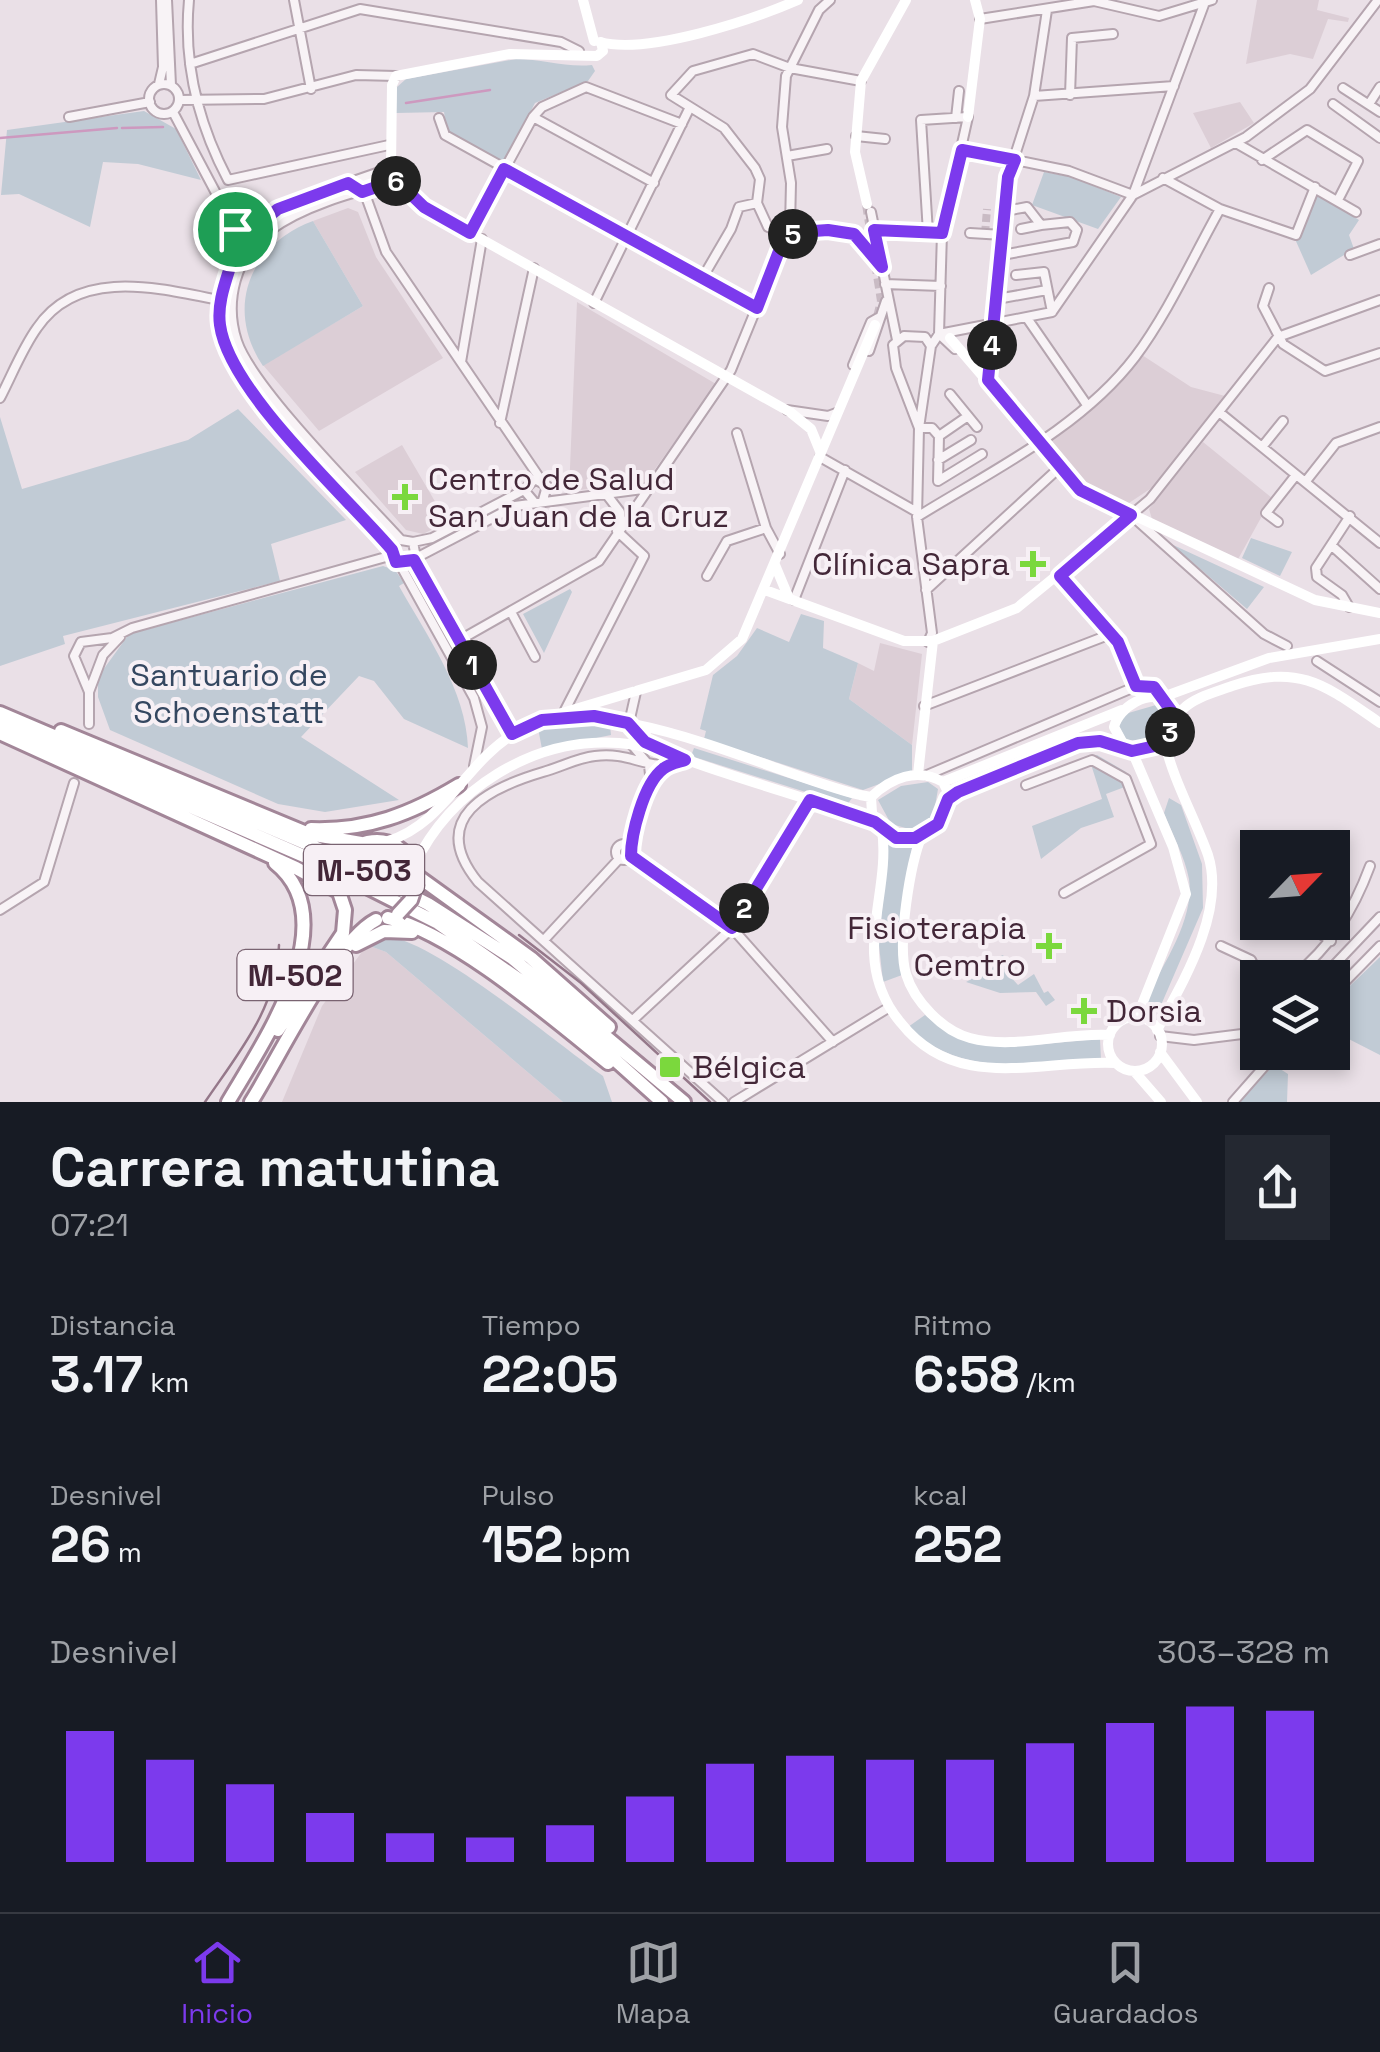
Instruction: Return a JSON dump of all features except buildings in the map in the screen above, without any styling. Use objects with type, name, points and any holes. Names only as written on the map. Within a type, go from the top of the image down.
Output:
[{"type":"highway","name":"M-503","points":[[0,711],[328,840],[362,842]]},
{"type":"highway","name":"M-503","points":[[0,711],[319,849],[428,904],[512,958],[685,1102]]},
{"type":"highway","name":"M-503","points":[[0,724],[314,860],[438,923],[547,999],[659,1102]]},
{"type":"highway","name":"M-503","points":[[0,732],[256,850],[339,893]]},
{"type":"highway","name":"M-503","points":[[275,818],[310,829],[360,827],[422,808],[458,785]]},
{"type":"highway","name":"M-502","points":[[228,1102],[337,944],[346,922],[339,893],[341,862],[362,842]]},
{"type":"highway","points":[[362,842],[388,842],[399,847],[416,874]]},
{"type":"highway","name":"M-502","points":[[228,1102],[286,998],[297,970],[301,939],[301,903],[292,881],[256,850]]},
{"type":"highway","name":"M-503","points":[[416,874],[574,992],[685,1102]]},
{"type":"highway","name":"M-502","points":[[253,1102],[354,938],[411,900],[416,874]]},
{"type":"highway","name":"M-502","points":[[339,893],[363,918],[387,918]]},
{"type":"highway","name":"M-503","points":[[387,918],[410,923],[444,942],[659,1102]]},
{"type":"highway","name":"M-503","points":[[325,980],[369,936],[402,929],[444,942]]},
{"type":"street","points":[[150,102],[163,67],[164,0]]},
{"type":"street","points":[[164,0],[171,85],[180,100]]},
{"type":"street","points":[[189,0],[190,64],[196,102],[226,176],[233,182],[388,146]]},
{"type":"street","points":[[294,0],[311,89]]},
{"type":"street","points":[[583,0],[591,47]]},
{"type":"street","points":[[190,64],[360,9],[591,47],[668,40],[740,24],[798,0]]},
{"type":"street","points":[[458,642],[581,575],[599,561],[618,528],[726,378],[790,218],[782,107],[790,68],[819,10],[830,0]]},
{"type":"street","points":[[897,340],[886,301],[856,136],[861,85],[906,0]]},
{"type":"street","points":[[958,115],[980,19],[975,0]]},
{"type":"street","points":[[962,150],[1069,172],[1132,195],[1236,143],[1318,83],[1378,0]]},
{"type":"street","points":[[980,19],[1106,1],[1159,16],[1208,1]]},
{"type":"street","points":[[931,346],[944,336],[996,321],[1052,312],[1132,195],[1208,1]]},
{"type":"street","points":[[988,380],[1004,211],[1034,96],[1047,10]]},
{"type":"street","points":[[1070,95],[1072,38],[1113,34]]},
{"type":"street","points":[[180,100],[264,98],[356,75],[396,76],[510,54],[560,55],[591,47]]},
{"type":"street","points":[[861,85],[750,54],[692,70],[672,97],[724,128],[755,168],[760,179],[757,203],[768,227],[786,233],[828,230],[854,234],[882,267]]},
{"type":"street","points":[[396,76],[388,146],[390,168],[396,180],[424,207],[786,410],[810,428],[820,454],[917,514]]},
{"type":"street","points":[[158,85],[171,85]]},
{"type":"street","points":[[470,233],[532,117],[542,107],[586,86],[682,124]]},
{"type":"street","points":[[1034,96],[1174,86]]},
{"type":"street","points":[[1369,104],[1380,87]]},
{"type":"street","points":[[1343,88],[1380,112]]},
{"type":"street","points":[[958,115],[961,91],[957,105],[958,115],[962,150],[942,233],[944,336],[988,380],[1080,490],[1280,586],[1378,614]]},
{"type":"street","points":[[173,112],[180,100]]},
{"type":"street","points":[[150,102],[158,113],[173,112]]},
{"type":"street","points":[[69,116],[150,102]]},
{"type":"street","points":[[1332,104],[1380,138]]},
{"type":"street","points":[[594,303],[690,107]]},
{"type":"street","points":[[173,112],[235,229],[238,246]]},
{"type":"street","points":[[928,233],[921,120],[958,115]]},
{"type":"street","points":[[532,117],[654,183]]},
{"type":"street","points":[[439,118],[445,135],[757,308]]},
{"type":"street","points":[[1262,160],[1306,130],[1358,161],[1338,200]]},
{"type":"street","points":[[856,136],[885,139]]},
{"type":"street","points":[[1236,143],[1356,212]]},
{"type":"street","points":[[787,156],[828,149]]},
{"type":"street","points":[[390,168],[278,209],[246,234],[238,246],[218,300],[228,357],[403,564],[474,698],[482,727],[472,770]]},
{"type":"street","points":[[1163,178],[1220,209],[1296,235],[1315,186]]},
{"type":"street","points":[[396,180],[374,187],[365,195],[304,211],[269,231],[245,259],[233,294],[232,321],[245,359],[401,540],[432,538],[541,480]]},
{"type":"street","points":[[348,183],[365,195],[393,262],[541,480],[548,494],[538,502]]},
{"type":"street","points":[[346,197],[364,204],[373,218]]},
{"type":"street","points":[[703,277],[732,229],[739,207],[757,203]]},
{"type":"street","points":[[1004,211],[1031,209],[1041,225]]},
{"type":"street","points":[[917,514],[1040,441],[1087,405],[1135,357],[1220,209]]},
{"type":"street","points":[[1002,255],[1070,243],[1077,234],[1074,223],[1022,228]]},
{"type":"street","points":[[235,229],[246,234]]},
{"type":"street","points":[[874,230],[942,233]]},
{"type":"street","points":[[970,233],[1003,235]]},
{"type":"street","points":[[462,362],[482,239]]},
{"type":"street","points":[[1350,255],[1380,244]]},
{"type":"street","points":[[500,423],[534,268]]},
{"type":"street","points":[[1016,275],[1044,272],[1052,312]]},
{"type":"street","points":[[885,284],[941,286]]},
{"type":"street","points":[[0,398],[48,313],[91,288],[130,286],[218,300]]},
{"type":"street","points":[[1269,288],[1263,306],[1282,344],[1325,371],[1380,353]]},
{"type":"street","points":[[998,299],[1047,290]]},
{"type":"street","points":[[765,590],[775,589],[904,641],[933,639],[1017,608],[1150,499],[1278,336],[1380,300]]},
{"type":"street","points":[[388,842],[424,823],[472,770],[512,734],[565,710],[715,666],[742,638],[886,301]]},
{"type":"street","points":[[1027,318],[1087,405]]},
{"type":"street","points":[[919,428],[896,368],[893,345],[897,340],[926,338],[931,346],[919,428],[917,514],[933,639],[924,706],[922,774]]},
{"type":"street","points":[[950,394],[977,427]]},
{"type":"street","points":[[786,410],[828,416],[836,413]]},
{"type":"street","points":[[1220,412],[1380,543]]},
{"type":"street","points":[[939,436],[968,416]]},
{"type":"street","points":[[1262,447],[1284,422]]},
{"type":"street","points":[[1306,481],[1336,443],[1380,427]]},
{"type":"street","points":[[919,428],[932,428],[939,436],[938,481],[982,454]]},
{"type":"street","points":[[737,433],[791,598]]},
{"type":"street","points":[[938,460],[971,440]]},
{"type":"street","points":[[314,463],[318,446]]},
{"type":"street","points":[[520,453],[525,487],[538,502]]},
{"type":"street","points":[[925,591],[1059,468]]},
{"type":"street","points":[[791,598],[845,470]]},
{"type":"street","points":[[327,478],[342,475]]},
{"type":"street","points":[[1278,522],[1266,512],[1296,475]]},
{"type":"street","points":[[403,564],[497,512],[538,502],[650,488]]},
{"type":"street","points":[[607,496],[620,512],[618,528]]},
{"type":"street","points":[[1131,515],[1264,634],[1287,646]]},
{"type":"street","points":[[1350,516],[1316,568],[1318,577],[1342,595],[1350,608]]},
{"type":"street","points":[[565,710],[644,556],[618,528]]},
{"type":"street","points":[[707,576],[727,541],[766,528]]},
{"type":"street","points":[[89,692],[74,652],[78,644],[392,553],[401,540]]},
{"type":"street","points":[[413,542],[415,559],[512,734]]},
{"type":"street","points":[[1331,545],[1380,589]]},
{"type":"street","points":[[1060,576],[1111,634],[1133,690],[1114,728],[1121,745]]},
{"type":"street","points":[[511,612],[535,657]]},
{"type":"street","points":[[89,724],[89,692],[96,666],[102,655],[132,628]]},
{"type":"street","points":[[924,706],[1111,634]]},
{"type":"street","points":[[922,774],[943,782],[1123,709],[1269,658],[1380,639]]},
{"type":"street","points":[[95,642],[102,655]]},
{"type":"street","points":[[1317,661],[1380,702]]},
{"type":"street","points":[[77,664],[84,668],[96,666]]},
{"type":"street","points":[[948,799],[1078,743],[1121,745],[1132,751],[1150,748],[1164,740],[1186,707],[1206,696],[1275,674],[1315,680],[1380,723]]},
{"type":"street","points":[[871,797],[888,783],[922,774],[1150,684],[1172,706],[1175,722]]},
{"type":"street","points":[[628,723],[632,698],[649,685]]},
{"type":"street","points":[[542,720],[594,716],[628,723],[871,797]]},
{"type":"street","points":[[628,723],[658,751]]},
{"type":"street","points":[[1164,740],[1208,856],[1213,886],[1200,937],[1159,1033],[1160,1052],[1197,1102]]},
{"type":"street","points":[[416,874],[442,817],[482,781],[510,767],[571,748],[632,745],[658,751],[810,800],[902,839],[922,835],[943,817],[948,799],[943,782]]},
{"type":"street","points":[[632,745],[649,765],[651,784]]},
{"type":"street","points":[[1132,751],[1173,847],[1186,894],[1137,1018]]},
{"type":"street","points":[[685,760],[663,768],[626,755],[590,756],[504,783],[472,806],[459,832],[468,869],[723,1102]]},
{"type":"street","points":[[1026,785],[1092,760],[1126,779],[1151,844],[1064,893]]},
{"type":"street","points":[[663,768],[651,784],[628,845],[631,856],[732,928],[833,1042]]},
{"type":"street","points":[[0,910],[44,882],[74,783]]},
{"type":"street","points":[[871,797],[884,848],[874,950],[876,974],[888,1008],[917,1042],[972,1069],[1116,1064],[1134,1071],[1161,1102]]},
{"type":"street","points":[[634,1019],[732,928],[810,800]]},
{"type":"street","points":[[922,835],[914,860],[904,950],[906,974],[931,1014],[950,1029],[983,1040],[1110,1035]]},
{"type":"street","points":[[619,859],[616,847],[628,845]]},
{"type":"street","points":[[544,940],[619,859],[631,856]]},
{"type":"street","points":[[1311,960],[1331,941],[1357,900],[1370,866]]},
{"type":"street","points":[[1339,960],[1380,917]]},
{"type":"street","points":[[1226,946],[1251,960]]},
{"type":"street","points":[[1350,977],[1380,946]]},
{"type":"street","points":[[734,1102],[888,1008]]},
{"type":"street","points":[[1116,1064],[1109,1050],[1110,1035],[1122,1020],[1137,1018],[1159,1033],[1209,1040],[1240,1035]]},
{"type":"street","points":[[1134,1071],[1148,1068],[1160,1052]]},
{"type":"street","points":[[1233,1102],[1261,1070]]},
{"type":"shaded area","points":[[1257,0],[1319,0],[1317,10],[1349,18],[1348,22],[1328,19],[1313,59],[1290,54],[1246,64]]},
{"type":"shaded area","points":[[1240,102],[1254,123],[1211,148],[1193,113]]},
{"type":"shaded area","points":[[348,208],[358,212],[376,257],[443,358],[319,431],[263,365],[363,306],[313,221]]},
{"type":"shaded area","points":[[577,302],[716,384],[645,483],[569,491]]},
{"type":"shaded area","points":[[1142,355],[1191,387],[1225,396],[1156,485],[1123,507],[1071,474],[1051,448],[1052,440],[1092,409]]},
{"type":"shaded area","points":[[1203,442],[1272,498],[1237,561],[1152,519],[1149,509]]},
{"type":"shaded area","name":"Centro de Salud San Juan de la Cruz","points":[[402,445],[447,522],[423,534],[406,530],[355,472]]},
{"type":"shaded area","points":[[880,643],[922,654],[912,745],[849,699],[858,663],[874,671]]},
{"type":"shaded area","points":[[367,945],[386,952],[563,1102],[282,1102],[322,1006]]},
{"type":"green space","points":[[516,59],[592,65],[595,71],[588,81],[535,103],[503,164],[447,133],[444,112],[396,113],[397,87],[406,79]]},
{"type":"green space","points":[[144,111],[176,129],[201,180],[138,164],[103,162],[90,227],[19,194],[1,195],[7,130]]},
{"type":"green space","points":[[1044,172],[1071,177],[1121,197],[1098,229],[1032,205]]},
{"type":"green space","points":[[1315,192],[1359,220],[1349,235],[1354,249],[1311,275],[1295,239]]},
{"type":"green space","points":[[313,221],[363,306],[263,366],[251,344],[246,322],[250,280],[273,245]]},
{"type":"green space","points":[[238,409],[346,520],[271,544],[280,581],[63,636],[65,644],[0,666],[0,417],[22,489],[188,440]]},
{"type":"green space","points":[[1251,538],[1292,552],[1280,576],[1242,558]]},
{"type":"green space","points":[[1171,544],[1264,587],[1247,609]]},
{"type":"green space","name":"Santuario de Schoenstatt","points":[[383,566],[395,570],[404,583],[399,586],[453,684],[466,726],[468,748],[404,719],[374,681],[359,676],[301,737],[399,800],[325,812],[278,804],[110,730],[98,697],[98,677],[129,634]]},
{"type":"green space","points":[[570,589],[572,592],[544,653],[523,614]]},
{"type":"green space","points":[[801,614],[824,621],[823,648],[858,663],[849,699],[912,745],[912,772],[863,790],[704,739],[706,731],[700,729],[713,675],[737,656],[757,628],[789,642]]},
{"type":"green space","points":[[1156,705],[1165,711],[1162,730],[1147,741],[1126,740],[1119,726],[1125,714]]},
{"type":"green space","points":[[570,720],[610,726],[611,735],[542,749],[538,728]]},
{"type":"green space","points":[[694,748],[852,798],[847,805],[691,756]]},
{"type":"green space","points":[[1097,755],[1126,772],[1130,785],[1106,794],[1114,817],[1081,828],[1041,859],[1032,826],[1102,799],[1089,758]]},
{"type":"green space","points":[[928,782],[938,789],[933,818],[913,830],[891,824],[878,800],[901,786]]},
{"type":"green space","points":[[1169,798],[1181,805],[1202,864],[1203,908],[1158,1012],[1143,1003],[1175,944],[1189,895],[1185,862],[1164,813]]},
{"type":"green space","points":[[888,843],[912,848],[904,904],[902,975],[883,982],[879,945]]},
{"type":"green space","points":[[388,937],[435,956],[528,1019],[603,1076],[612,1102],[563,1102],[386,952],[367,945]]},
{"type":"green space","points":[[1003,955],[1012,970],[1008,974],[1018,985],[1034,974],[1044,993],[1048,991],[1055,1000],[1046,1006],[1036,992],[1000,993],[966,982],[1001,963],[998,957]]},
{"type":"green space","points":[[1380,957],[1380,1055],[1350,1040],[1350,986]]},
{"type":"green space","points":[[925,1015],[945,1029],[987,1043],[1030,1045],[1100,1039],[1101,1060],[1024,1065],[974,1061],[951,1055],[908,1027]]},
{"type":"green space","points":[[1269,1070],[1288,1074],[1287,1102],[1239,1102]]},
{"type":"waterway","points":[[406,103],[490,90]]},
{"type":"waterway","points":[[122,128],[163,127]]},
{"type":"waterway","points":[[0,138],[117,128]]},
{"type":"tunnel","points":[[867,204],[882,301],[878,317]]},
{"type":"tunnel","points":[[985,234],[987,209]]},
{"type":"tram line","points":[[519,935],[581,983],[710,1102]]},
{"type":"tram line","points":[[205,1102],[264,1009],[277,968],[279,945]]},
{"type":"place","name":"Centro de Salud San Juan de la Cruz","points":[[405,497]]},
{"type":"place","name":"Clínica Sapra","points":[[1033,564]]},
{"type":"place","name":"Fisioterapia Cemtro","points":[[1049,946]]},
{"type":"place","name":"Dorsia","points":[[1084,1011]]},
{"type":"place","name":"Bélgica","points":[[670,1067]]},
{"type":"route","points":[[962,150],[1015,160],[1008,177],[988,380],[1080,490],[1131,515],[1060,576],[1118,642],[1136,686],[1152,685],[1172,706],[1172,729],[1164,740],[1139,751],[1100,741],[1078,743],[967,788],[948,799],[938,824],[908,840],[896,838],[875,822],[810,800],[732,928],[631,856],[628,845],[651,784],[663,768],[685,760],[658,751],[628,723],[610,718],[542,720],[512,734],[414,560],[409,564],[396,562],[392,550],[240,375],[228,357],[218,300],[228,263],[238,246],[235,229],[246,234],[278,209],[348,183],[362,192],[396,180],[424,207],[470,233],[504,169],[757,308],[786,233],[844,230],[870,248],[882,267],[874,230],[942,233],[962,150]]}]
